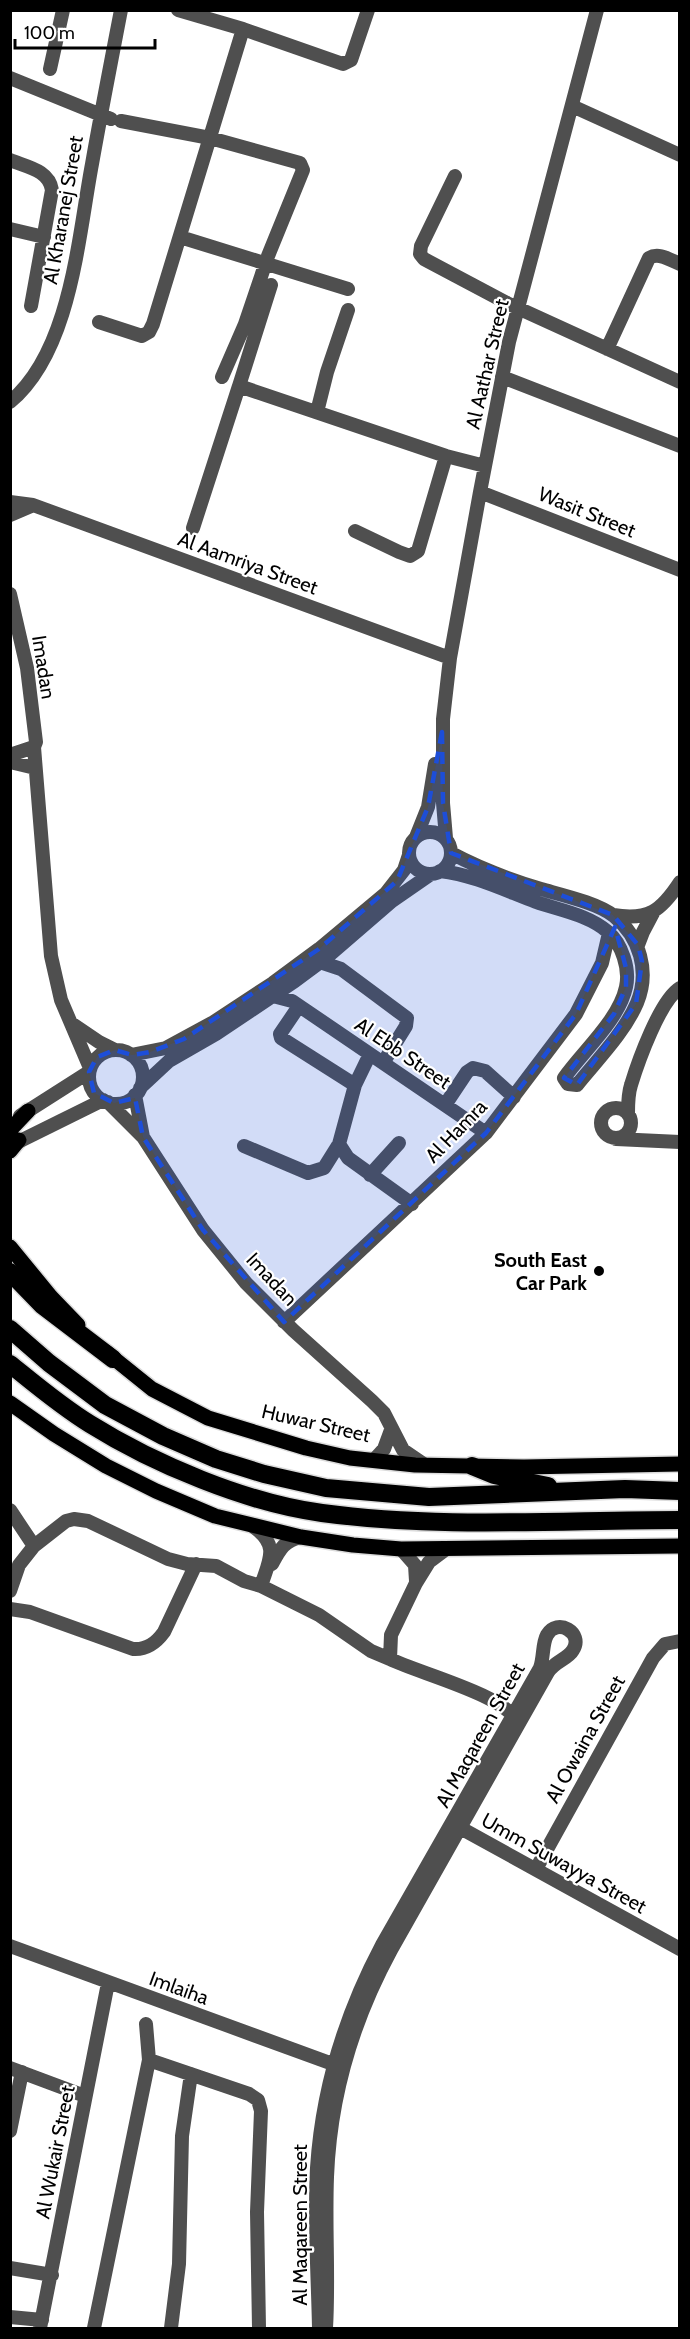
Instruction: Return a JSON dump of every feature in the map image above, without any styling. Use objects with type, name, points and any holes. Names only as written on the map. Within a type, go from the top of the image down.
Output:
[{"type":"highway","points":[[10,1272],[42,1305],[113,1359]]},
{"type":"highway","points":[[10,1329],[105,1405],[163,1436],[216,1458],[264,1474],[326,1488],[429,1497],[625,1489],[680,1491]]},
{"type":"highway","points":[[10,1364],[90,1424],[150,1456],[207,1481],[253,1497],[309,1510],[427,1522],[680,1520]]},
{"type":"highway","points":[[472,1466],[494,1474],[573,1492]]},
{"type":"main road","points":[[13,1142],[28,1111]]},
{"type":"main road","name":"Huwar Street","points":[[10,1247],[51,1297],[113,1359],[152,1389],[208,1418],[306,1448],[350,1458],[425,1465],[472,1466],[680,1464]]},
{"type":"main road","points":[[10,1403],[106,1466],[214,1516],[254,1527],[353,1545],[401,1549],[680,1546]]},
{"type":"street","points":[[46,92],[63,10]]},
{"type":"street","name":"Al Kharanej Street","points":[[10,402],[24,390],[46,357],[69,288],[111,118],[121,10]]},
{"type":"street","points":[[178,10],[243,29],[343,64],[351,60],[368,10]]},
{"type":"street","name":"Al Aathar Street","points":[[416,837],[428,807],[442,732],[450,658],[502,377],[597,10]]},
{"type":"street","points":[[99,322],[142,336],[149,332],[153,324],[243,29]]},
{"type":"street","points":[[10,78],[111,118],[210,138],[300,163],[303,170],[265,263],[245,324],[222,377]]},
{"type":"street","points":[[572,105],[680,155]]},
{"type":"street","points":[[10,160],[47,175],[51,181],[52,190],[32,306]]},
{"type":"street","points":[[455,176],[421,246],[420,254],[424,259],[520,309],[680,382]]},
{"type":"street","points":[[10,229],[44,237]]},
{"type":"street","points":[[180,237],[348,289]]},
{"type":"street","points":[[607,349],[649,258],[654,255],[660,256],[680,264]]},
{"type":"street","points":[[193,528],[271,285]]},
{"type":"street","points":[[317,412],[327,372],[348,310]]},
{"type":"street","points":[[502,377],[680,446]]},
{"type":"street","points":[[239,386],[446,456],[485,466]]},
{"type":"street","points":[[355,531],[410,556],[418,551],[446,456]]},
{"type":"street","name":"Wasit Street","points":[[480,492],[680,570]]},
{"type":"street","name":"Al Aamriya Street","points":[[10,495],[450,658]]},
{"type":"street","name":"Al Aamriya Street","points":[[10,502],[33,505]]},
{"type":"street","points":[[10,515],[33,505]]},
{"type":"street","name":"Imadan","points":[[10,594],[27,668],[36,742],[34,747],[35,768],[51,956],[68,1022],[90,1070]]},
{"type":"street","name":"Imadan","points":[[10,635],[18,667],[29,744],[34,747]]},
{"type":"street","name":"Al Aathar Street","points":[[442,732],[442,803],[446,838]]},
{"type":"street","points":[[10,755],[34,747]]},
{"type":"street","points":[[10,762],[35,768]]},
{"type":"street","points":[[13,1142],[105,1101],[120,1103],[137,1091],[169,1060],[273,996],[320,962],[392,901],[448,864],[451,853],[446,838],[435,832],[416,837],[411,845],[404,870],[386,893],[319,949],[273,983],[212,1023],[166,1048],[131,1055],[115,1050],[68,1022]]},
{"type":"street","points":[[451,853],[613,915],[629,918],[653,913]]},
{"type":"street","points":[[410,855],[417,869],[476,879],[590,920],[609,933],[623,957],[626,968],[626,987],[614,1014],[564,1078],[568,1084],[578,1085],[622,1027],[640,993],[642,961],[638,945],[613,915]]},
{"type":"street","points":[[638,945],[653,913],[680,882]]},
{"type":"street","name":"Al Hamra","points":[[284,1322],[486,1133],[576,1014],[602,963],[609,933]]},
{"type":"street","points":[[340,946],[341,969]]},
{"type":"street","points":[[320,962],[341,969],[407,1018],[406,1026],[383,1063]]},
{"type":"street","points":[[294,981],[292,990],[299,1006],[282,1030],[281,1038],[355,1085]]},
{"type":"street","points":[[615,1139],[626,1135],[631,1124],[629,1115],[631,1086],[665,1002],[680,988]]},
{"type":"street","name":"Al Ebb Street","points":[[273,996],[292,1001],[486,1133]]},
{"type":"street","points":[[105,1101],[91,1087],[90,1070],[93,1062],[103,1053],[115,1050]]},
{"type":"street","points":[[244,1146],[308,1173],[324,1168],[339,1144],[355,1085],[370,1054]]},
{"type":"street","points":[[131,1055],[140,1066],[142,1073],[137,1091]]},
{"type":"street","points":[[445,1105],[467,1072],[473,1068],[485,1071],[514,1097]]},
{"type":"street","points":[[10,1121],[90,1070]]},
{"type":"street","points":[[631,1086],[602,1118],[602,1129],[605,1134],[615,1139],[674,1142]]},
{"type":"street","name":"Imadan","points":[[137,1091],[143,1137]]},
{"type":"street","name":"Imadan","points":[[105,1101],[143,1137],[203,1230],[246,1283],[284,1322],[384,1413],[403,1450],[425,1465]]},
{"type":"street","points":[[610,1110],[622,1109],[647,1133],[674,1142]]},
{"type":"street","points":[[370,1175],[399,1143]]},
{"type":"street","points":[[339,1144],[348,1158],[412,1204]]},
{"type":"street","points":[[374,1460],[384,1449],[391,1430]]},
{"type":"street","points":[[10,1510],[34,1546]]},
{"type":"street","points":[[10,1591],[19,1565],[34,1546],[66,1521],[81,1519],[168,1559],[216,1566],[261,1586],[319,1615],[371,1651],[473,1691],[516,1720]]},
{"type":"street","points":[[254,1527],[270,1543],[271,1554],[261,1586]]},
{"type":"street","points":[[265,1572],[283,1545],[292,1539],[301,1537]]},
{"type":"street","points":[[401,1549],[415,1564],[416,1583]]},
{"type":"street","points":[[390,1659],[391,1635],[416,1583],[429,1562],[445,1550]]},
{"type":"street","points":[[10,1609],[30,1612],[133,1649],[141,1649],[158,1641],[164,1632],[196,1564]]},
{"type":"street","name":"Al Maqareen Street","points":[[320,2328],[317,2168],[323,2116],[339,2066],[376,1980],[516,1720],[540,1668],[547,1635],[556,1627],[568,1629],[575,1638],[574,1649],[552,1667],[516,1720]]},
{"type":"street","name":"Al Owaina Street","points":[[536,1869],[653,1658],[665,1644],[680,1641]]},
{"type":"street","name":"Umm Suwayya Street","points":[[457,1826],[678,1943]]},
{"type":"street","name":"Imlaiha","points":[[10,1946],[339,2066]]},
{"type":"street","name":"Al Wukair Street","points":[[41,2324],[108,1983]]},
{"type":"street","points":[[94,2328],[149,2060],[146,2024]]},
{"type":"street","points":[[149,2060],[249,2094],[258,2100],[261,2111],[257,2212],[259,2328]]},
{"type":"street","name":"Al Maqareen Street","points":[[326,2328],[328,2156],[339,2066]]},
{"type":"street","points":[[10,2131],[16,2070],[85,2096]]},
{"type":"street","points":[[171,2328],[179,2264],[182,2136],[191,2074]]},
{"type":"street","points":[[10,2268],[52,2275]]},
{"type":"street","points":[[10,2317],[41,2324]]},
{"type":"highlighted area","points":[[442,732],[443,803],[451,853],[613,915],[638,945],[642,961],[636,1004],[577,1085],[564,1078],[614,1014],[626,987],[626,968],[615,927],[576,1014],[486,1133],[284,1322],[203,1230],[143,1137],[135,1098],[114,1103],[94,1093],[89,1072],[97,1057],[115,1050],[132,1055],[150,1052],[184,1039],[319,949],[397,881],[428,807]]},
{"type":"place","name":"South East Car Park","points":[[599,1271]]}]
